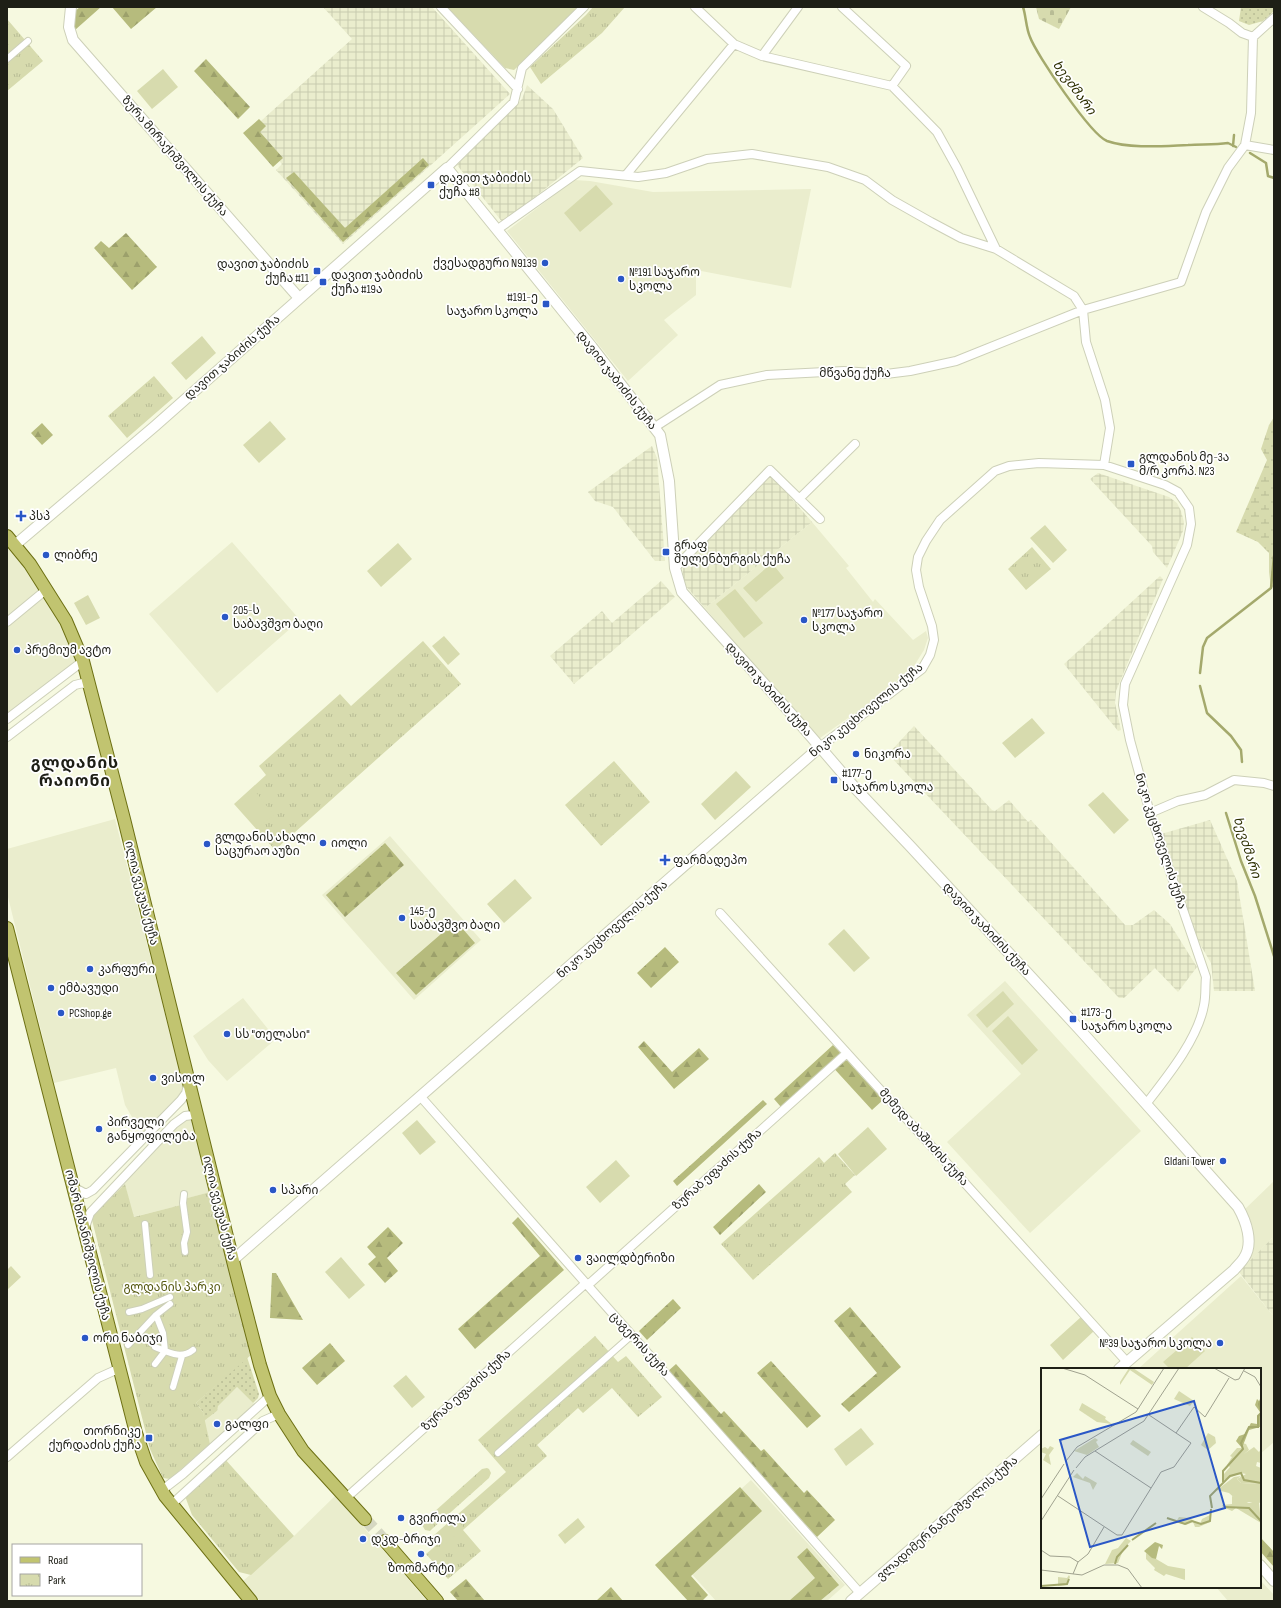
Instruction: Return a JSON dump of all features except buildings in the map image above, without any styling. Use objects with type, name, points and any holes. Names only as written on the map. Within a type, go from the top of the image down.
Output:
[{"type":"main road","name":"ილია ვეკუას ქუჩა","points":[[7,536],[46,589],[66,621],[83,661],[233,1260],[260,1366],[270,1396],[279,1414],[303,1451],[365,1519]]},
{"type":"main road","name":"ომარ ხიზანიშვილის ქუჩა","points":[[7,928],[118,1369],[136,1434],[146,1462],[161,1491],[171,1505],[251,1601]]},
{"type":"main road","points":[[385,1541],[437,1601]]},
{"type":"street","name":"ზურა მირაქიშვილის ქუჩა","points":[[71,7],[69,27],[73,40],[299,298]]},
{"type":"street","points":[[441,7],[518,89]]},
{"type":"street","name":"დავით ჯაბიძის ქუჩა","points":[[15,545],[155,426],[447,168],[514,102],[522,68],[584,7]]},
{"type":"street","points":[[695,7],[734,44],[762,56],[892,86],[936,132],[957,168],[996,249]]},
{"type":"street","points":[[762,56],[798,7]]},
{"type":"street","points":[[842,7],[906,66],[892,86]]},
{"type":"street","points":[[1203,7],[1242,33],[1253,37]]},
{"type":"street","points":[[1274,18],[1253,37],[1251,112],[1244,145],[1274,150]]},
{"type":"street","points":[[7,59],[28,41]]},
{"type":"street","points":[[626,175],[734,44]]},
{"type":"street","name":"მწვანე ქუჩა","points":[[655,428],[719,385],[767,375],[844,371],[886,374],[910,371],[956,361],[1083,310],[1182,282],[1206,212],[1228,168],[1244,145]]},
{"type":"street","points":[[498,229],[580,171],[638,177],[666,173],[707,159],[752,154],[828,167],[865,180],[892,200],[931,222],[961,238],[996,249],[1074,296],[1083,310],[1086,342],[1105,400],[1110,428],[1104,465]]},
{"type":"street","name":"დავით ჯაბიძის ქუჩა","points":[[447,168],[498,229],[660,435],[669,481],[675,568],[682,592],[856,789],[1081,1030],[1238,1207],[1248,1228],[1249,1240],[1245,1257],[1234,1270],[1123,1366]]},
{"type":"street","points":[[799,499],[855,444]]},
{"type":"street","name":"ნიკო კეცხოველის ქუჩა","points":[[233,1260],[820,747],[922,669],[930,655],[934,640],[932,626],[918,587],[916,570],[918,558],[926,540],[940,520],[995,471],[1009,466],[1039,463],[1104,465],[1165,485],[1178,492],[1189,508],[1191,524],[1187,545],[1125,684],[1123,705],[1130,740],[1150,813],[1206,977],[1204,1005],[1196,1032],[1171,1073],[1146,1104]]},
{"type":"street","points":[[675,568],[770,470],[820,519]]},
{"type":"street","points":[[7,622],[46,589]]},
{"type":"street","points":[[7,719],[83,661]]},
{"type":"street","points":[[7,737],[75,685],[83,683],[90,687]]},
{"type":"street","points":[[1150,813],[1178,802],[1204,795],[1234,780],[1264,783],[1274,786]]},
{"type":"street","name":"მემედ აბაშიძის ქუჩა","points":[[720,913],[847,1053],[1123,1366]]},
{"type":"street","name":"ზურაბ ეფაძის ქუჩა","points":[[346,1498],[847,1053]]},
{"type":"street","points":[[73,1187],[86,1194],[93,1190],[181,1100],[186,1093],[189,1081]]},
{"type":"street","name":"ცაგერის ქუჩა","points":[[420,1096],[860,1593]]},
{"type":"street","points":[[84,1230],[90,1213],[174,1124],[185,1116],[193,1115],[198,1119]]},
{"type":"street","points":[[184,1194],[183,1203],[187,1232],[184,1243],[185,1252]]},
{"type":"street","points":[[145,1224],[150,1275]]},
{"type":"street","points":[[129,1312],[152,1302],[170,1297]]},
{"type":"street","points":[[128,1345],[156,1315],[170,1304]]},
{"type":"street","points":[[155,1364],[165,1351],[163,1333],[156,1315]]},
{"type":"street","points":[[498,1453],[632,1335]]},
{"type":"street","points":[[155,1347],[182,1356],[193,1350]]},
{"type":"street","points":[[173,1387],[182,1356]]},
{"type":"street","points":[[7,1457],[98,1378],[118,1369]]},
{"type":"street","points":[[161,1491],[183,1474],[270,1396]]},
{"type":"street","points":[[171,1505],[263,1421],[279,1414]]},
{"type":"street","name":"ვლადიმერ ნანეიშვილის ქუჩა","points":[[851,1601],[1041,1436]]},
{"type":"street","points":[[1261,1566],[1274,1581]]},
{"type":"shaded area","points":[[323,7],[432,7],[510,94],[343,244],[276,170],[282,164],[251,130],[352,39]]},
{"type":"shaded area","points":[[527,85],[553,109],[583,158],[503,223],[457,165],[522,99]]},
{"type":"shaded area","name":"№191 საჯარო სკოლა","points":[[574,180],[590,181],[653,192],[811,189],[791,288],[696,270],[696,295],[664,320],[678,335],[628,381],[507,231]]},
{"type":"shaded area","points":[[652,446],[657,458],[665,561],[655,561],[613,507],[595,501],[588,492]]},
{"type":"shaded area","points":[[1098,473],[1169,497],[1177,503],[1184,522],[1183,531],[1167,568],[1153,552],[1152,546],[1090,479]]},
{"type":"shaded area","points":[[768,476],[772,476],[812,522],[705,608],[684,584],[682,564]]},
{"type":"shaded area","name":"№177 საჯარო სკოლა","points":[[812,522],[849,566],[846,568],[873,602],[875,599],[913,640],[926,631],[928,638],[924,650],[914,666],[861,712],[855,713],[820,738],[814,736],[705,608]]},
{"type":"shaded area","name":"205-ს საბავშვო ბაღი","points":[[232,542],[300,620],[217,693],[149,614]]},
{"type":"shaded area","points":[[7,548],[32,576],[57,619],[76,661],[7,717]]},
{"type":"shaded area","points":[[1160,576],[1163,579],[1116,691],[1115,703],[1121,730],[1118,731],[1064,664]]},
{"type":"shaded area","points":[[661,581],[675,597],[574,684],[550,656],[602,611],[612,623]]},
{"type":"shaded area","points":[[914,726],[992,810],[995,811],[1009,800],[1028,822],[1031,820],[1125,925],[1133,925],[1154,910],[1170,924],[1197,967],[1178,992],[1155,968],[1124,998],[1119,998],[888,754]]},
{"type":"shaded area","points":[[115,819],[185,1092],[143,1136],[125,1105],[116,1068],[54,1083],[7,893],[7,849]]},
{"type":"shaded area","points":[[1210,820],[1237,881],[1255,991],[1214,991],[1211,963],[1190,927],[1161,834]]},
{"type":"shaded area","name":"145-ე საბავშვო ბაღი","points":[[390,836],[481,940],[414,1000],[322,895]]},
{"type":"shaded area","points":[[1005,981],[1141,1131],[1030,1233],[947,1142],[1021,1074],[967,1015]]},
{"type":"shaded area","points":[[243,998],[276,1039],[227,1081],[208,1060],[193,1036]]},
{"type":"shaded area","points":[[189,1118],[192,1121],[210,1192],[181,1200],[182,1205],[133,1217],[124,1180],[184,1120]]},
{"type":"shaded area","points":[[1274,1181],[1274,1239],[1272,1238],[1249,1262],[1252,1236],[1244,1210]]},
{"type":"shaded area","points":[[1273,1237],[1274,1239],[1274,1317],[1239,1272]]},
{"type":"shaded area","name":"№39 საჯარო სკოლა","points":[[1241,1276],[1274,1317],[1274,1442],[1261,1453],[1261,1368],[1139,1368]]},
{"type":"shaded area","points":[[237,1387],[255,1405],[210,1444],[204,1421],[217,1411],[217,1406]]},
{"type":"shaded area","points":[[751,1480],[845,1585],[827,1601],[716,1601],[672,1552]]},
{"type":"shaded area","points":[[336,1495],[427,1601],[260,1601],[243,1581],[294,1536]]},
{"type":"shaded area","points":[[1261,1581],[1274,1595],[1274,1601],[1228,1601],[1217,1588],[1261,1588]]},
{"type":"green space","points":[[80,7],[101,7],[75,30],[74,12]]},
{"type":"green space","points":[[112,7],[157,7],[131,29]]},
{"type":"green space","points":[[447,7],[583,7],[514,70],[505,68]]},
{"type":"green space","points":[[593,7],[625,7],[602,33],[541,84],[530,67]]},
{"type":"green space","points":[[1036,7],[1071,7],[1059,29],[1039,19]]},
{"type":"green space","points":[[1241,7],[1274,7],[1274,11],[1263,21],[1249,25],[1239,21]]},
{"type":"green space","points":[[7,19],[43,61],[7,91]]},
{"type":"green space","points":[[206,59],[250,107],[238,119],[194,71]]},
{"type":"green space","points":[[163,69],[178,87],[152,109],[137,91]]},
{"type":"green space","points":[[259,119],[266,126],[260,132],[283,158],[273,167],[243,133]]},
{"type":"green space","points":[[423,158],[429,165],[343,242],[286,178],[294,172],[345,228]]},
{"type":"green space","points":[[596,185],[613,204],[580,232],[564,213]]},
{"type":"green space","points":[[126,233],[157,267],[132,290],[94,248],[101,241],[109,248]]},
{"type":"green space","points":[[202,336],[216,353],[186,380],[171,363]]},
{"type":"green space","points":[[154,376],[173,398],[127,438],[108,416]]},
{"type":"green space","points":[[1274,417],[1274,587],[1271,588],[1269,553],[1258,542],[1236,532],[1267,460],[1261,449],[1269,425]]},
{"type":"green space","points":[[270,421],[286,439],[259,463],[243,445]]},
{"type":"green space","points":[[42,423],[53,435],[42,445],[31,433]]},
{"type":"green space","points":[[1045,525],[1067,550],[1053,563],[1030,538]]},
{"type":"green space","points":[[398,543],[412,559],[381,587],[367,571]]},
{"type":"green space","points":[[1032,547],[1051,569],[1026,590],[1008,569]]},
{"type":"green space","points":[[772,563],[784,578],[756,602],[743,588]]},
{"type":"green space","points":[[735,589],[763,623],[744,638],[716,604]]},
{"type":"green space","points":[[88,595],[100,618],[86,625],[74,603]]},
{"type":"green space","points":[[444,636],[460,654],[448,665],[432,646]]},
{"type":"green space","points":[[423,641],[461,684],[275,850],[234,804],[266,775],[259,766],[340,694],[351,706]]},
{"type":"green space","points":[[1032,718],[1045,733],[1015,758],[1002,743]]},
{"type":"green space","points":[[614,761],[650,802],[601,846],[565,805]]},
{"type":"green space","points":[[736,771],[751,787],[715,820],[701,804]]},
{"type":"green space","points":[[255,791],[274,815],[257,828],[239,804]]},
{"type":"green space","points":[[1103,792],[1129,820],[1114,834],[1088,805]]},
{"type":"green space","points":[[385,843],[404,865],[345,917],[326,895]]},
{"type":"green space","points":[[515,879],[532,898],[504,923],[487,904]]},
{"type":"green space","points":[[456,921],[475,943],[416,995],[396,973]]},
{"type":"green space","points":[[844,929],[870,958],[854,972],[828,944]]},
{"type":"green space","points":[[665,947],[679,962],[651,988],[637,973]]},
{"type":"green space","points":[[1003,991],[1014,1004],[987,1028],[976,1015]]},
{"type":"green space","points":[[1008,1016],[1038,1050],[1022,1065],[992,1031]]},
{"type":"green space","points":[[644,1041],[672,1072],[699,1048],[709,1059],[674,1089],[638,1047]]},
{"type":"green space","points":[[833,1045],[883,1100],[872,1110],[829,1063],[781,1107],[774,1099]]},
{"type":"green space","points":[[763,1100],[767,1104],[677,1186],[673,1181]]},
{"type":"green space","points":[[417,1120],[436,1142],[420,1155],[402,1133]]},
{"type":"green space","points":[[868,1127],[887,1149],[856,1176],[838,1154]]},
{"type":"green space","points":[[835,1153],[855,1175],[845,1184],[852,1192],[753,1280],[721,1244],[819,1157],[824,1163]]},
{"type":"green space","points":[[616,1160],[630,1176],[600,1203],[586,1187]]},
{"type":"green space","name":"გლდანის პარკი","points":[[125,1184],[134,1217],[181,1205],[180,1200],[210,1192],[251,1355],[196,1403],[203,1412],[210,1444],[170,1479],[163,1478],[150,1449],[92,1220],[95,1213]]},
{"type":"green space","points":[[759,1184],[766,1192],[720,1235],[713,1227]]},
{"type":"green space","points":[[518,1217],[564,1270],[475,1349],[458,1329],[540,1256],[512,1223]]},
{"type":"green space","points":[[388,1227],[403,1243],[387,1258],[398,1271],[385,1283],[368,1264],[376,1257],[367,1247]]},
{"type":"green space","points":[[341,1257],[365,1285],[349,1299],[325,1272]]},
{"type":"green space","points":[[11,1266],[21,1277],[7,1290],[7,1270]]},
{"type":"green space","points":[[272,1273],[276,1273],[303,1320],[270,1318]]},
{"type":"green space","points":[[673,1299],[681,1308],[647,1340],[639,1331]]},
{"type":"green space","points":[[850,1307],[901,1367],[849,1412],[841,1404],[877,1373],[834,1321]]},
{"type":"green space","points":[[1081,1317],[1094,1331],[1063,1360],[1050,1345]]},
{"type":"green space","points":[[595,1336],[618,1362],[626,1356],[662,1397],[638,1417],[612,1388],[583,1413],[578,1408],[537,1445],[547,1456],[463,1530],[481,1551],[448,1579],[426,1554],[439,1543],[433,1536],[506,1472],[478,1440]]},
{"type":"green space","points":[[1192,1337],[1205,1351],[1186,1368],[1169,1368],[1163,1362]]},
{"type":"green space","points":[[330,1343],[345,1361],[317,1385],[302,1368]]},
{"type":"green space","points":[[247,1357],[259,1394],[258,1398],[253,1403],[237,1387],[218,1406],[217,1411],[204,1421],[203,1412],[196,1403]]},
{"type":"green space","points":[[771,1361],[821,1416],[807,1428],[757,1373]]},
{"type":"green space","points":[[676,1364],[721,1414],[724,1411],[761,1451],[764,1449],[804,1493],[807,1490],[835,1520],[817,1537],[667,1372]]},
{"type":"green space","points":[[406,1375],[425,1397],[412,1408],[393,1386]]},
{"type":"green space","points":[[861,1428],[874,1444],[846,1466],[834,1449]]},
{"type":"green space","points":[[224,1458],[294,1536],[251,1575],[239,1572],[192,1515],[185,1496]]},
{"type":"green space","points":[[487,1468],[491,1473],[489,1478],[430,1531],[425,1530],[422,1525],[424,1521],[482,1469]]},
{"type":"green space","points":[[740,1487],[762,1511],[691,1576],[708,1595],[702,1601],[688,1601],[655,1565]]},
{"type":"green space","points":[[578,1518],[585,1527],[565,1544],[558,1535]]},
{"type":"green space","points":[[456,1519],[464,1528],[444,1545],[436,1536]]},
{"type":"green space","points":[[1261,1538],[1274,1552],[1274,1567],[1261,1552]]},
{"type":"green space","points":[[807,1548],[839,1585],[820,1601],[789,1601],[815,1578],[797,1557]]},
{"type":"green space","points":[[466,1579],[485,1601],[458,1601],[450,1592]]},
{"type":"green space","points":[[611,1587],[623,1601],[596,1601]]},
{"type":"water","points":[[144,1282],[148,1284],[150,1288],[148,1292],[144,1294],[140,1292],[138,1288],[140,1284]]},
{"type":"waterway","name":"ხევძმარი","points":[[1023,7],[1029,33],[1042,60],[1077,110],[1099,136],[1116,144],[1136,146],[1228,143],[1236,147]]},
{"type":"waterway","points":[[1233,146],[1234,135]]},
{"type":"waterway","name":"ხევძმარი","points":[[1250,153],[1266,163],[1268,176],[1274,178]]},
{"type":"waterway","name":"ხევძმარი","points":[[1200,673],[1203,647],[1207,638],[1271,588],[1274,556]]},
{"type":"waterway","name":"ხევძმარი","points":[[1200,686],[1207,713],[1231,736],[1241,750],[1242,762]]},
{"type":"waterway","name":"ხევძმარი","points":[[1226,813],[1274,956]]},
{"type":"tunnel","points":[[365,1519],[385,1541]]},
{"type":"place","name":"დავით ჯაბიძის ქუჩა #8","points":[[431,185]]},
{"type":"place","name":"ქვესადგური N9139","points":[[545,263]]},
{"type":"place","name":"დავით ჯაბიძის ქუჩა #11","points":[[317,271]]},
{"type":"place","name":"№191 საჯარო სკოლა","points":[[621,279]]},
{"type":"place","name":"დავით ჯაბიძის ქუჩა #19ა","points":[[323,282]]},
{"type":"place","name":"#191-ე საჯარო სკოლა","points":[[546,304]]},
{"type":"place","name":"გლდანის მე-3ა მ/რ კორპ. N23","points":[[1131,464]]},
{"type":"place","name":"პსპ","points":[[21,516]]},
{"type":"place","name":"გრაფ შულენბურგის ქუჩა","points":[[666,552]]},
{"type":"place","name":"ლიბრე","points":[[46,555]]},
{"type":"place","name":"205-ს საბავშვო ბაღი","points":[[225,617]]},
{"type":"place","name":"№177 საჯარო სკოლა","points":[[804,620]]},
{"type":"place","name":"პრემიუმ ავტო","points":[[17,650]]},
{"type":"place","name":"ნიკორა","points":[[856,754]]},
{"type":"place","name":"#177-ე საჯარო სკოლა","points":[[834,780]]},
{"type":"place","name":"იოლი","points":[[323,843]]},
{"type":"place","name":"გლდანის ახალი საცურაო აუზი","points":[[207,844]]},
{"type":"place","name":"ფარმადეპო","points":[[665,860]]},
{"type":"place","name":"145-ე საბავშვო ბაღი","points":[[402,918]]},
{"type":"place","name":"კარფური","points":[[90,969]]},
{"type":"place","name":"ემბავუდი","points":[[51,988]]},
{"type":"place","name":"PCShop.ge","points":[[61,1013]]},
{"type":"place","name":"#173-ე საჯარო სკოლა","points":[[1073,1019]]},
{"type":"place","name":"სს \"თელასი\"","points":[[227,1034]]},
{"type":"place","name":"ვისოლ","points":[[153,1078]]},
{"type":"place","name":"პირველი განყოფილება","points":[[99,1129]]},
{"type":"place","name":"Gldani Tower","points":[[1223,1161]]},
{"type":"place","name":"სპარი","points":[[273,1190]]},
{"type":"place","name":"ვაილდბერიზი","points":[[578,1258]]},
{"type":"place","name":"ორი ნაბიჯი","points":[[85,1338]]},
{"type":"place","name":"№39 საჯარო სკოლა","points":[[1220,1343]]},
{"type":"place","name":"გალფი","points":[[217,1424]]},
{"type":"place","name":"თორნიკე ქურდაძის ქუჩა","points":[[149,1438]]},
{"type":"place","name":"გვირილა","points":[[401,1518]]},
{"type":"place","name":"დკდ-ბრიჯი","points":[[363,1539]]},
{"type":"place","name":"ზოომარტი","points":[[421,1554]]},
{"type":"district","name":"გლდანის რაიონი","points":[[75,771]]}]
